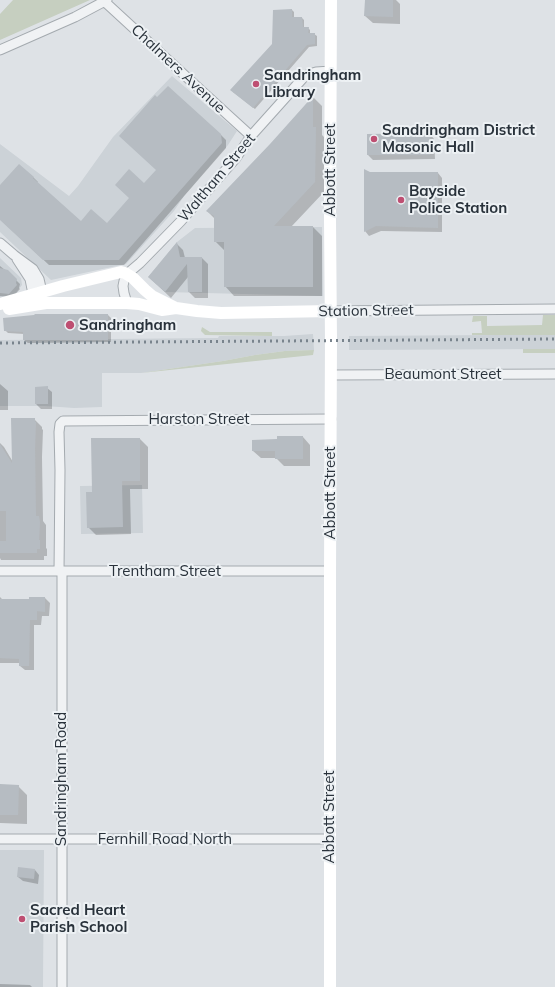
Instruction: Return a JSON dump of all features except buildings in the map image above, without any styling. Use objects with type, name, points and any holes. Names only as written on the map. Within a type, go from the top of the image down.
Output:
[{"type":"street","name":"Abbott Street","points":[[330,987],[331,0]]},
{"type":"street","points":[[0,50],[75,17],[106,1]]},
{"type":"street","name":"Chalmers Avenue","points":[[106,1],[251,136]]},
{"type":"street","name":"Waltham Street","points":[[127,274],[140,263],[181,221],[236,158],[251,136],[302,78],[316,72],[331,71]]},
{"type":"street","points":[[0,243],[14,255],[28,275],[39,297]]},
{"type":"street","name":"Station Street","points":[[0,309],[8,309],[39,297],[123,272],[133,278],[152,296],[176,308]]},
{"type":"street","points":[[127,274],[123,288],[131,303],[139,294],[140,284]]},
{"type":"street","name":"Station Street","points":[[0,304],[39,297],[131,303],[162,310],[176,308],[221,312],[555,309]]},
{"type":"street","name":"Beaumont Street","points":[[331,374],[555,374]]},
{"type":"street","name":"Harston Street","points":[[67,420],[331,419]]},
{"type":"street","name":"Sandringham Road","points":[[62,987],[59,432],[61,422],[67,420]]},
{"type":"street","name":"Trentham Street","points":[[0,571],[330,571]]},
{"type":"street","name":"Fernhill Road North","points":[[0,839],[329,839]]},
{"type":"shaded area","points":[[172,76],[237,131],[228,145],[184,196],[174,211],[126,264],[51,280],[0,232],[0,144],[69,196],[78,186],[113,137]]},
{"type":"shaded area","points":[[322,227],[323,296],[165,292],[148,277],[177,242],[195,228]]},
{"type":"shaded area","points":[[0,258],[21,278],[22,285],[11,299],[0,298]]},
{"type":"shaded area","points":[[313,334],[314,350],[285,351],[141,373],[102,373],[102,407],[74,408],[45,406],[0,406],[0,340],[218,338],[219,336],[284,336]]},
{"type":"shaded area","points":[[555,335],[555,349],[349,350],[349,336]]},
{"type":"shaded area","points":[[142,485],[143,533],[81,534],[80,486]]},
{"type":"shaded area","name":"Sacred Heart Parish School","points":[[0,850],[44,850],[43,987],[0,987]]},
{"type":"green space","points":[[13,0],[90,0],[0,40],[0,14]]},
{"type":"green space","points":[[543,315],[555,315],[555,335],[472,335],[472,333],[482,333],[481,321],[472,322],[473,316],[487,316],[487,326],[542,325]]},
{"type":"green space","points":[[202,327],[210,332],[272,332],[272,336],[205,335],[201,331]]},
{"type":"green space","points":[[523,349],[555,349],[555,353],[523,353]]},
{"type":"green space","points":[[314,350],[313,355],[141,373],[285,351]]},
{"type":"railway","points":[[0,343],[555,339]]},
{"type":"place","name":"Sandringham Library","points":[[256,84]]},
{"type":"place","name":"Sandringham District Masonic Hall","points":[[374,139]]},
{"type":"place","name":"Bayside Police Station","points":[[401,200]]},
{"type":"place","name":"Sandringham","points":[[70,325]]},
{"type":"place","name":"Sacred Heart Parish School","points":[[22,919]]}]
